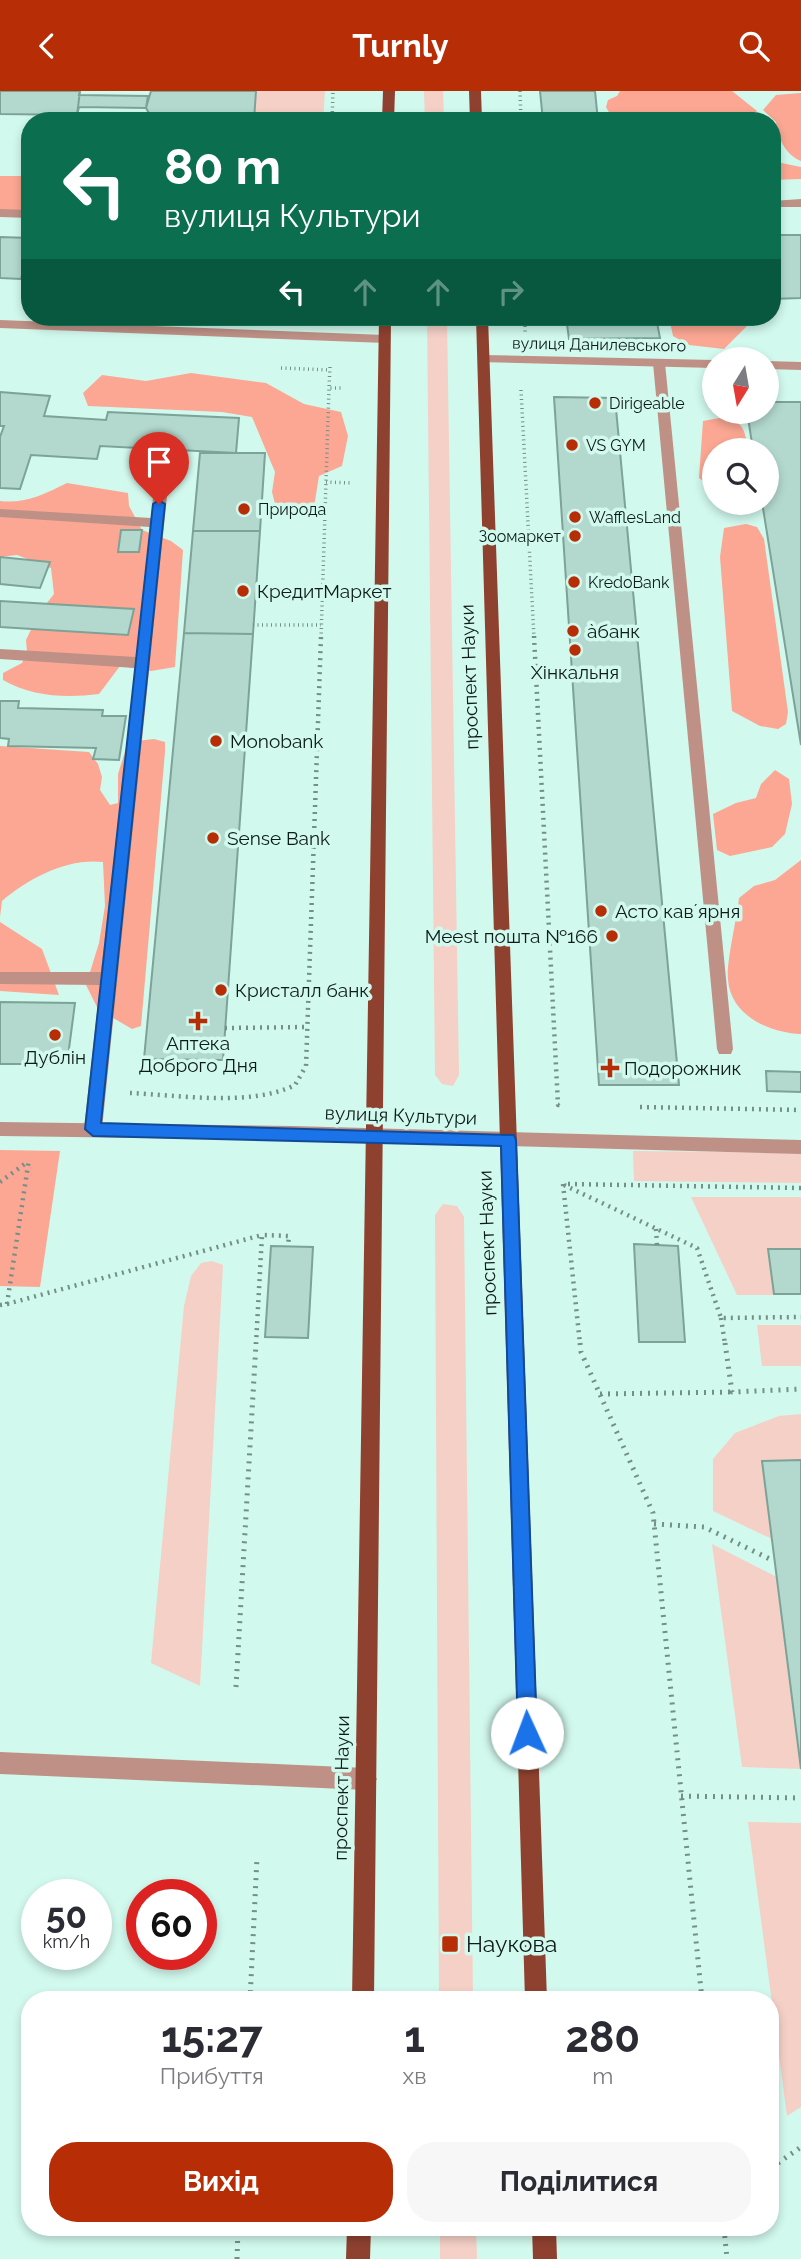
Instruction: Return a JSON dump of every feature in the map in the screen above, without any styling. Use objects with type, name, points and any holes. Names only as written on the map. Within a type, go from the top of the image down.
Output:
[{"type":"main road","points":[[388,91],[388,112]]},
{"type":"main road","points":[[475,91],[476,112]]},
{"type":"main road","name":"проспект Науки","points":[[363,1991],[385,326]]},
{"type":"main road","name":"проспект Науки","points":[[482,326],[536,1991]]},
{"type":"main road","points":[[358,2259],[359,2236]]},
{"type":"main road","points":[[544,2236],[545,2259]]},
{"type":"street","points":[[781,203],[801,202]]},
{"type":"street","points":[[0,213],[21,214]]},
{"type":"street","points":[[0,324],[21,325]]},
{"type":"street","points":[[51,326],[385,339]]},
{"type":"street","name":"вулиця Данилевського","points":[[483,359],[702,364]]},
{"type":"street","points":[[659,363],[726,1049]]},
{"type":"street","points":[[779,365],[801,366]]},
{"type":"street","points":[[93,1129],[163,467]]},
{"type":"street","points":[[0,513],[157,523]]},
{"type":"street","points":[[0,654],[143,663]]},
{"type":"street","points":[[0,978],[110,979]]},
{"type":"street","name":"вулиця Культури","points":[[0,1129],[374,1135],[801,1147]]},
{"type":"street","points":[[0,1763],[366,1780]]},
{"type":"path","points":[[332,112],[333,91]]},
{"type":"path","points":[[520,91],[521,112]]},
{"type":"path","points":[[97,1093],[237,1096],[272,1094],[295,1085],[306,1066],[330,359]]},
{"type":"path","points":[[329,388],[343,389]]},
{"type":"path","points":[[521,390],[558,1105],[571,1106]]},
{"type":"path","points":[[326,482],[352,483]]},
{"type":"path","points":[[254,625],[321,625]]},
{"type":"path","points":[[225,1028],[307,1027]]},
{"type":"path","points":[[639,1107],[801,1110]]},
{"type":"path","points":[[7,1304],[34,1129]]},
{"type":"path","points":[[0,1182],[29,1160]]},
{"type":"path","points":[[564,1184],[801,1188]]},
{"type":"path","points":[[564,1184],[697,1248],[721,1318],[732,1392]]},
{"type":"path","points":[[564,1184],[580,1352],[653,1513],[701,1991]]},
{"type":"path","points":[[656,1228],[657,1245]]},
{"type":"path","points":[[236,1687],[262,1235]]},
{"type":"path","points":[[0,1305],[262,1235],[289,1236],[288,1246]]},
{"type":"path","points":[[721,1318],[801,1317]]},
{"type":"path","points":[[600,1394],[801,1389]]},
{"type":"path","points":[[654,1524],[704,1527],[775,1561]]},
{"type":"path","points":[[681,1796],[801,1798]]},
{"type":"path","points":[[250,1991],[257,1858]]},
{"type":"path","points":[[779,2162],[801,2147]]},
{"type":"path","points":[[237,2259],[238,2236]]},
{"type":"path","points":[[725,2236],[727,2259]]},
{"type":"shaded area","points":[[256,91],[325,91],[324,112],[255,112]]},
{"type":"shaded area","points":[[424,91],[443,91],[444,112],[425,112]]},
{"type":"shaded area","points":[[620,91],[732,91],[757,111],[609,112],[606,107],[608,100],[617,96]]},
{"type":"shaded area","points":[[801,93],[801,161],[781,141],[781,112],[763,110],[776,95]]},
{"type":"shaded area","points":[[781,163],[801,167],[801,179],[781,180]]},
{"type":"shaded area","points":[[0,176],[21,176],[21,214],[0,217]]},
{"type":"shaded area","points":[[427,326],[447,326],[459,1075],[453,1086],[442,1084],[435,1075]]},
{"type":"shaded area","points":[[671,326],[747,326],[726,347],[689,345],[673,336]]},
{"type":"shaded area","points":[[191,373],[266,383],[304,404],[341,412],[348,436],[342,466],[319,476],[314,507],[303,510],[275,504],[272,492],[275,472],[252,417],[222,412],[88,406],[83,393],[102,375],[146,381]]},
{"type":"shaded area","points":[[703,424],[740,425],[746,438],[702,438],[702,480],[699,478]]},
{"type":"shaded area","points":[[67,483],[128,493],[129,506],[142,530],[171,541],[183,550],[175,667],[151,671],[120,666],[99,694],[50,695],[26,690],[3,680],[3,673],[22,663],[27,652],[26,640],[39,613],[54,594],[51,568],[17,555],[0,557],[0,501],[26,500]]},
{"type":"shaded area","points":[[746,524],[757,527],[764,539],[788,712],[786,724],[778,729],[760,726],[732,711],[720,557],[724,528]]},
{"type":"shaded area","points":[[154,739],[165,742],[165,752],[141,1026],[132,1029],[98,1009],[86,985],[99,943],[105,906],[103,862],[76,863],[36,877],[2,901],[0,917],[0,746],[89,752],[98,764],[102,777],[100,790],[110,805],[118,803],[118,774],[128,742]]},
{"type":"shaded area","points":[[775,770],[789,779],[792,804],[785,834],[772,847],[730,856],[717,850],[713,814],[736,803],[756,798],[761,784]]},
{"type":"shaded area","points":[[801,860],[801,1034],[765,1026],[744,1013],[731,993],[728,972],[739,898],[754,886],[775,880]]},
{"type":"shaded area","points":[[0,922],[42,949],[59,995],[0,991]]},
{"type":"shaded area","points":[[0,1150],[60,1151],[40,1287],[0,1286]]},
{"type":"shaded area","points":[[633,1151],[801,1153],[801,1183],[634,1181]]},
{"type":"shaded area","points":[[691,1197],[801,1197],[801,1295],[737,1295]]},
{"type":"shaded area","points":[[443,1204],[457,1206],[464,1217],[473,1991],[439,1991],[435,1215]]},
{"type":"shaded area","points":[[212,1261],[223,1265],[200,1686],[151,1663],[184,1306],[191,1276],[201,1263]]},
{"type":"shaded area","points":[[757,1325],[801,1325],[801,1366],[762,1366]]},
{"type":"shaded area","points":[[801,1414],[801,1460],[762,1461],[772,1539],[713,1511],[713,1459],[735,1433],[779,1416]]},
{"type":"shaded area","points":[[712,1544],[777,1577],[801,1769],[742,1767]]},
{"type":"shaded area","points":[[748,1822],[801,1823],[801,2107],[787,2116],[779,2056],[779,1991],[770,1991]]},
{"type":"shaded area","points":[[440,2236],[476,2236],[477,2259],[440,2259]]},
{"type":"building","points":[[0,91],[80,91],[79,95],[148,96],[146,108],[79,107],[78,112],[0,114]]},
{"type":"building","points":[[0,91],[80,91],[77,112],[0,114]]},
{"type":"building","points":[[151,91],[256,91],[255,112],[148,112],[146,108]]},
{"type":"building","points":[[540,91],[595,91],[597,112],[542,112]]},
{"type":"building","points":[[781,235],[801,235],[801,298],[781,299]]},
{"type":"building","points":[[0,237],[21,238],[21,279],[0,278]]},
{"type":"building","points":[[567,326],[658,326],[660,338],[569,339]]},
{"type":"building","points":[[0,392],[50,396],[44,416],[106,420],[108,412],[239,418],[236,453],[100,446],[97,459],[31,455],[20,489],[0,488],[0,437],[4,426],[0,426]]},
{"type":"building","points":[[554,397],[615,398],[679,1085],[599,1085]]},
{"type":"building","points":[[779,402],[801,402],[801,745],[764,515],[779,515],[779,438],[751,438],[749,424],[779,424]]},
{"type":"building","points":[[200,453],[265,453],[260,531],[193,531]]},
{"type":"building","points":[[121,530],[142,530],[139,552],[118,552]]},
{"type":"building","points":[[193,531],[260,531],[253,634],[184,633]]},
{"type":"building","points":[[0,557],[50,562],[40,588],[0,584]]},
{"type":"building","points":[[0,601],[134,609],[128,635],[0,627]]},
{"type":"building","points":[[184,633],[253,634],[223,1060],[144,1059]]},
{"type":"building","points":[[0,701],[19,701],[18,708],[103,710],[102,716],[126,716],[119,760],[93,759],[96,748],[8,746],[9,739],[0,738]]},
{"type":"building","points":[[0,1002],[75,1003],[67,1064],[0,1064]]},
{"type":"building","points":[[766,1071],[801,1072],[801,1092],[767,1091]]},
{"type":"building","points":[[634,1244],[678,1246],[685,1342],[639,1342]]},
{"type":"building","points":[[271,1246],[313,1247],[308,1338],[265,1337]]},
{"type":"building","points":[[768,1249],[801,1249],[801,1294],[774,1294]]},
{"type":"building","points":[[801,1460],[801,1769],[762,1461]]},
{"type":"place","name":"Dirigeable","points":[[595,403]]},
{"type":"place","name":"VS GYM","points":[[572,445]]},
{"type":"place","name":"Природа","points":[[244,509]]},
{"type":"place","name":"WafflesLand","points":[[575,517]]},
{"type":"place","name":"Зоомаркет","points":[[575,536]]},
{"type":"place","name":"KredoBank","points":[[574,582]]},
{"type":"place","name":"КредитМаркет","points":[[243,591]]},
{"type":"place","name":"а̀банк","points":[[573,631]]},
{"type":"place","name":"Хінкальня","points":[[575,650]]},
{"type":"place","name":"Monobank","points":[[216,741]]},
{"type":"place","name":"Sense Bank","points":[[213,838]]},
{"type":"place","name":"Асто кавʼярня","points":[[601,911]]},
{"type":"place","name":"Meest пошта №166","points":[[612,936]]},
{"type":"place","name":"Кристалл банк","points":[[221,990]]},
{"type":"place","name":"Аптека Доброго Дня","points":[[198,1021]]},
{"type":"place","name":"Дублін","points":[[55,1035]]},
{"type":"place","name":"Подорожник","points":[[610,1068]]},
{"type":"place","name":"Наукова","points":[[450,1944]]},
{"type":"route","points":[[159,504],[93,1129],[508,1140],[527,1733]]}]
